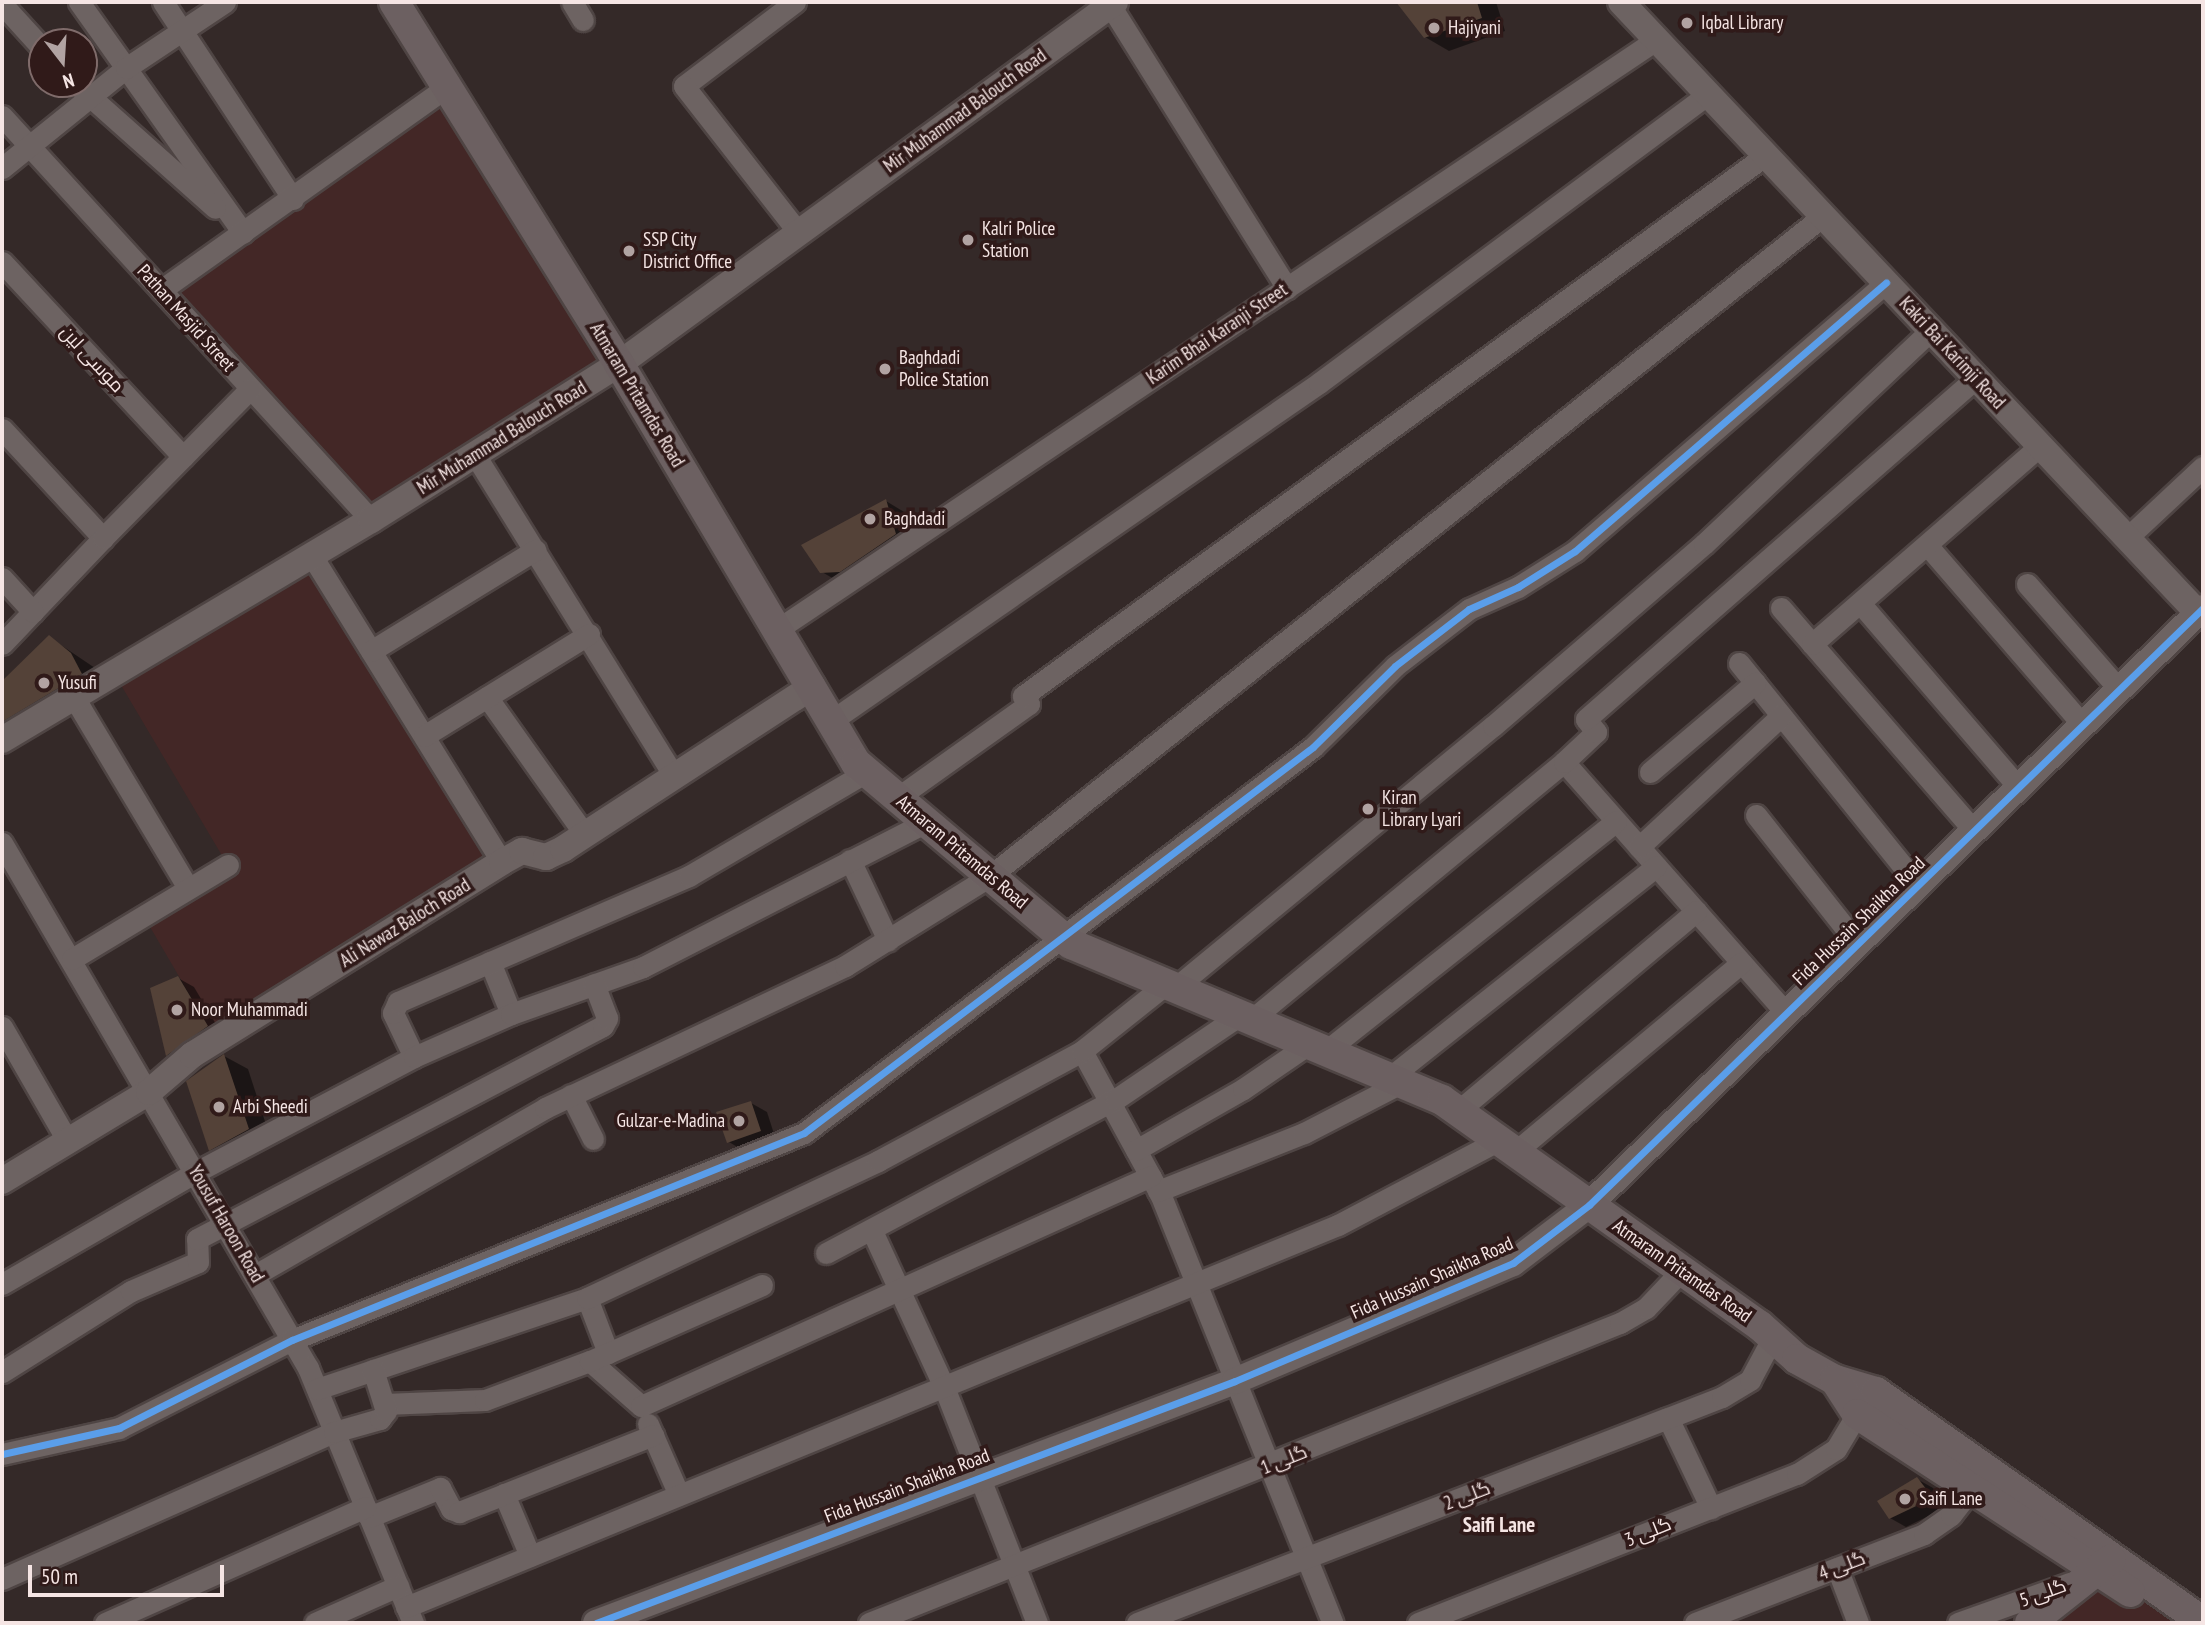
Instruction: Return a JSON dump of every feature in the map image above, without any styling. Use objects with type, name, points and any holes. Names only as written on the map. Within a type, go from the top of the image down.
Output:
[{"type":"main road","name":"Atmaram Pritamdas Road","points":[[394,2],[619,364],[813,686],[831,721],[866,772],[1063,938],[1395,1080],[1458,1111],[1682,1270],[1797,1359],[1835,1380],[1875,1392],[2172,1623]]},
{"type":"main road","name":"Atmaram Pritamdas Road","points":[[1835,1380],[1857,1414],[2099,1568],[2203,1622]]},
{"type":"main road","points":[[2030,1623],[2099,1568]]},
{"type":"street","points":[[79,2],[243,233]]},
{"type":"street","points":[[163,2],[293,199]]},
{"type":"street","points":[[98,82],[126,68],[226,2]]},
{"type":"street","points":[[795,2],[684,86],[799,233]]},
{"type":"street","name":"Kakri Bai Karimji Road","points":[[1621,2],[2202,614]]},
{"type":"street","points":[[1112,3],[1287,288]]},
{"type":"street","name":"Mir Muhammad Balouch Road","points":[[2,740],[312,556],[619,364],[1112,3]]},
{"type":"street","points":[[2,4],[28,33]]},
{"type":"street","name":"Karim Bhai Karanji Street","points":[[778,629],[1656,40]]},
{"type":"street","points":[[161,290],[293,199],[448,86]]},
{"type":"street","points":[[831,721],[1318,383],[1708,94]]},
{"type":"street","points":[[2,168],[29,146],[74,98]]},
{"type":"street","points":[[91,98],[243,233]]},
{"type":"street","name":"Pathan Masjid Street","points":[[2,116],[371,520]]},
{"type":"street","points":[[897,798],[1029,704],[1023,696],[1766,155]]},
{"type":"street","points":[[255,1275],[571,1095],[845,966],[990,876],[1823,216]]},
{"type":"street","name":"موسی لین","points":[[2,262],[183,457]]},
{"type":"street","points":[[2,1454],[120,1428],[292,1340],[804,1133],[1313,747],[1395,666],[1469,609],[1518,587],[1575,551],[1886,283]]},
{"type":"street","points":[[317,1389],[587,1298],[878,1161],[1082,1051],[1170,986],[1493,726],[1704,544],[1931,330]]},
{"type":"street","points":[[826,1253],[1111,1102],[1245,1018],[1564,762],[1596,732],[1586,719],[1976,378]]},
{"type":"street","points":[[2,644],[250,388]]},
{"type":"street","points":[[2,429],[103,538]]},
{"type":"street","points":[[1812,644],[2040,446]]},
{"type":"street","points":[[475,455],[589,634],[674,776]]},
{"type":"street","points":[[2127,538],[2203,467]]},
{"type":"street","points":[[1927,545],[2082,725]]},
{"type":"street","points":[[371,651],[535,550]]},
{"type":"street","points":[[312,556],[502,862]]},
{"type":"street","points":[[2,578],[33,612]]},
{"type":"street","points":[[2027,583],[2119,690]]},
{"type":"street","points":[[1860,603],[2019,788]]},
{"type":"street","points":[[1781,608],[1974,831]]},
{"type":"street","name":"Fida Hussain Shaikha Road","points":[[596,1623],[976,1476],[1235,1381],[1513,1263],[1590,1205],[2082,725],[2202,614]]},
{"type":"street","points":[[424,736],[589,634]]},
{"type":"street","points":[[1739,663],[1918,885]]},
{"type":"street","points":[[1650,772],[1755,683]]},
{"type":"street","name":"Ali Nawaz Baloch Road","points":[[2,1181],[149,1092],[192,1055],[502,862],[522,851],[546,857],[585,835],[813,686]]},
{"type":"street","points":[[487,697],[585,835]]},
{"type":"street","points":[[75,699],[188,888]]},
{"type":"street","points":[[1639,847],[1781,716]]},
{"type":"street","points":[[1564,762],[1786,1013]]},
{"type":"street","points":[[414,1057],[393,1007],[689,876],[866,772]]},
{"type":"street","points":[[1756,815],[1858,944]]},
{"type":"street","points":[[1136,1150],[1318,1048],[1616,821]]},
{"type":"street","points":[[2,1284],[196,1172],[414,1057],[511,1014],[643,967],[926,822]]},
{"type":"street","name":"Yousuf Haroon Road","points":[[2,843],[292,1340],[317,1389],[410,1615]]},
{"type":"street","points":[[850,860],[888,940]]},
{"type":"street","points":[[72,959],[228,865]]},
{"type":"street","points":[[641,1406],[898,1291],[1154,1184],[1304,1133],[1395,1080],[1656,866]]},
{"type":"street","points":[[1458,1111],[1696,911]]},
{"type":"street","points":[[490,962],[511,1014]]},
{"type":"street","points":[[410,1615],[530,1556],[1338,1225],[1507,1146],[1741,963]]},
{"type":"street","points":[[2,1372],[131,1292],[198,1262],[197,1238],[603,1026],[607,1018],[594,984]]},
{"type":"street","points":[[2,1027],[68,1142]]},
{"type":"street","points":[[1082,1051],[1154,1184],[1333,1623]]},
{"type":"street","points":[[571,1095],[593,1139]]},
{"type":"street","points":[[872,1231],[944,1387],[976,1476],[1015,1564],[1037,1623]]},
{"type":"street","name":"گلی 1","points":[[869,1623],[1268,1466],[1620,1323],[1646,1308],[1682,1270]]},
{"type":"street","points":[[384,1404],[485,1400],[599,1357],[762,1285]]},
{"type":"street","points":[[587,1298],[599,1357],[641,1406],[679,1495]]},
{"type":"street","name":"گلی 2","points":[[1137,1623],[1722,1397],[1750,1380],[1772,1339]]},
{"type":"street","points":[[2,1579],[334,1432],[380,1419],[384,1404],[373,1370]]},
{"type":"street","name":"گلی 3","points":[[1418,1623],[1797,1474],[1836,1449],[1857,1414]]},
{"type":"street","points":[[1668,1419],[1711,1508]]},
{"type":"street","points":[[105,1623],[367,1512],[438,1488],[454,1512],[653,1434]]},
{"type":"street","name":"گلی 4","points":[[1695,1623],[1924,1534],[1951,1515],[1974,1486]]},
{"type":"street","points":[[504,1493],[530,1556]]},
{"type":"street","points":[[1837,1568],[1858,1623]]},
{"type":"street","name":"گلی 5","points":[[1958,1623],[2099,1568]]},
{"type":"street","points":[[316,1623],[398,1586]]},
{"type":"shaded area","points":[[448,86],[619,364],[371,520],[161,290]]},
{"type":"shaded area","points":[[312,556],[502,862],[211,1031],[143,915],[227,864],[115,675]]},
{"type":"shaded area","points":[[2099,1564],[2184,1623],[2027,1623]]},
{"type":"building","name":"Hajiyani","points":[[1396,2],[1477,2],[1482,18],[1424,38]]},
{"type":"building","name":"Baghdadi","points":[[886,499],[896,534],[840,572],[820,573],[801,545]]},
{"type":"building","name":"Yusufi","points":[[49,635],[71,653],[82,674],[2,722],[2,681]]},
{"type":"building","name":"Noor Muhammadi","points":[[178,976],[208,1026],[166,1056],[150,988]]},
{"type":"building","name":"Arbi Sheedi","points":[[224,1054],[249,1129],[209,1151],[186,1081]]},
{"type":"building","name":"Gulzar-e-Madina","points":[[751,1101],[761,1131],[727,1143],[716,1112]]},
{"type":"building","name":"Saifi Lane","points":[[1917,1477],[1933,1498],[1889,1519],[1877,1501]]},
{"type":"cycle path","points":[[2,1454],[119,1428],[292,1340],[804,1133],[1313,747],[1395,666],[1469,609],[1518,587],[1575,551],[1886,283]]},
{"type":"cycle path","points":[[596,1623],[1235,1381],[1513,1263],[1589,1205],[2203,608]]},
{"type":"place","name":"Iqbal Library","points":[[1687,23]]},
{"type":"place","name":"Hajiyani","points":[[1434,28]]},
{"type":"place","name":"Kalri Police Station","points":[[968,240]]},
{"type":"place","name":"SSP City District Office","points":[[629,251]]},
{"type":"place","name":"Baghdadi Police Station","points":[[885,369]]},
{"type":"place","name":"Baghdadi","points":[[870,519]]},
{"type":"place","name":"Yusufi","points":[[44,683]]},
{"type":"place","name":"Kiran Library Lyari","points":[[1368,809]]},
{"type":"place","name":"Noor Muhammadi","points":[[177,1010]]},
{"type":"place","name":"Arbi Sheedi","points":[[219,1107]]},
{"type":"place","name":"Gulzar-e-Madina","points":[[739,1121]]},
{"type":"place","name":"Saifi Lane","points":[[1905,1499]]},
{"type":"district","name":"Saifi Lane","points":[[1499,1525]]}]
